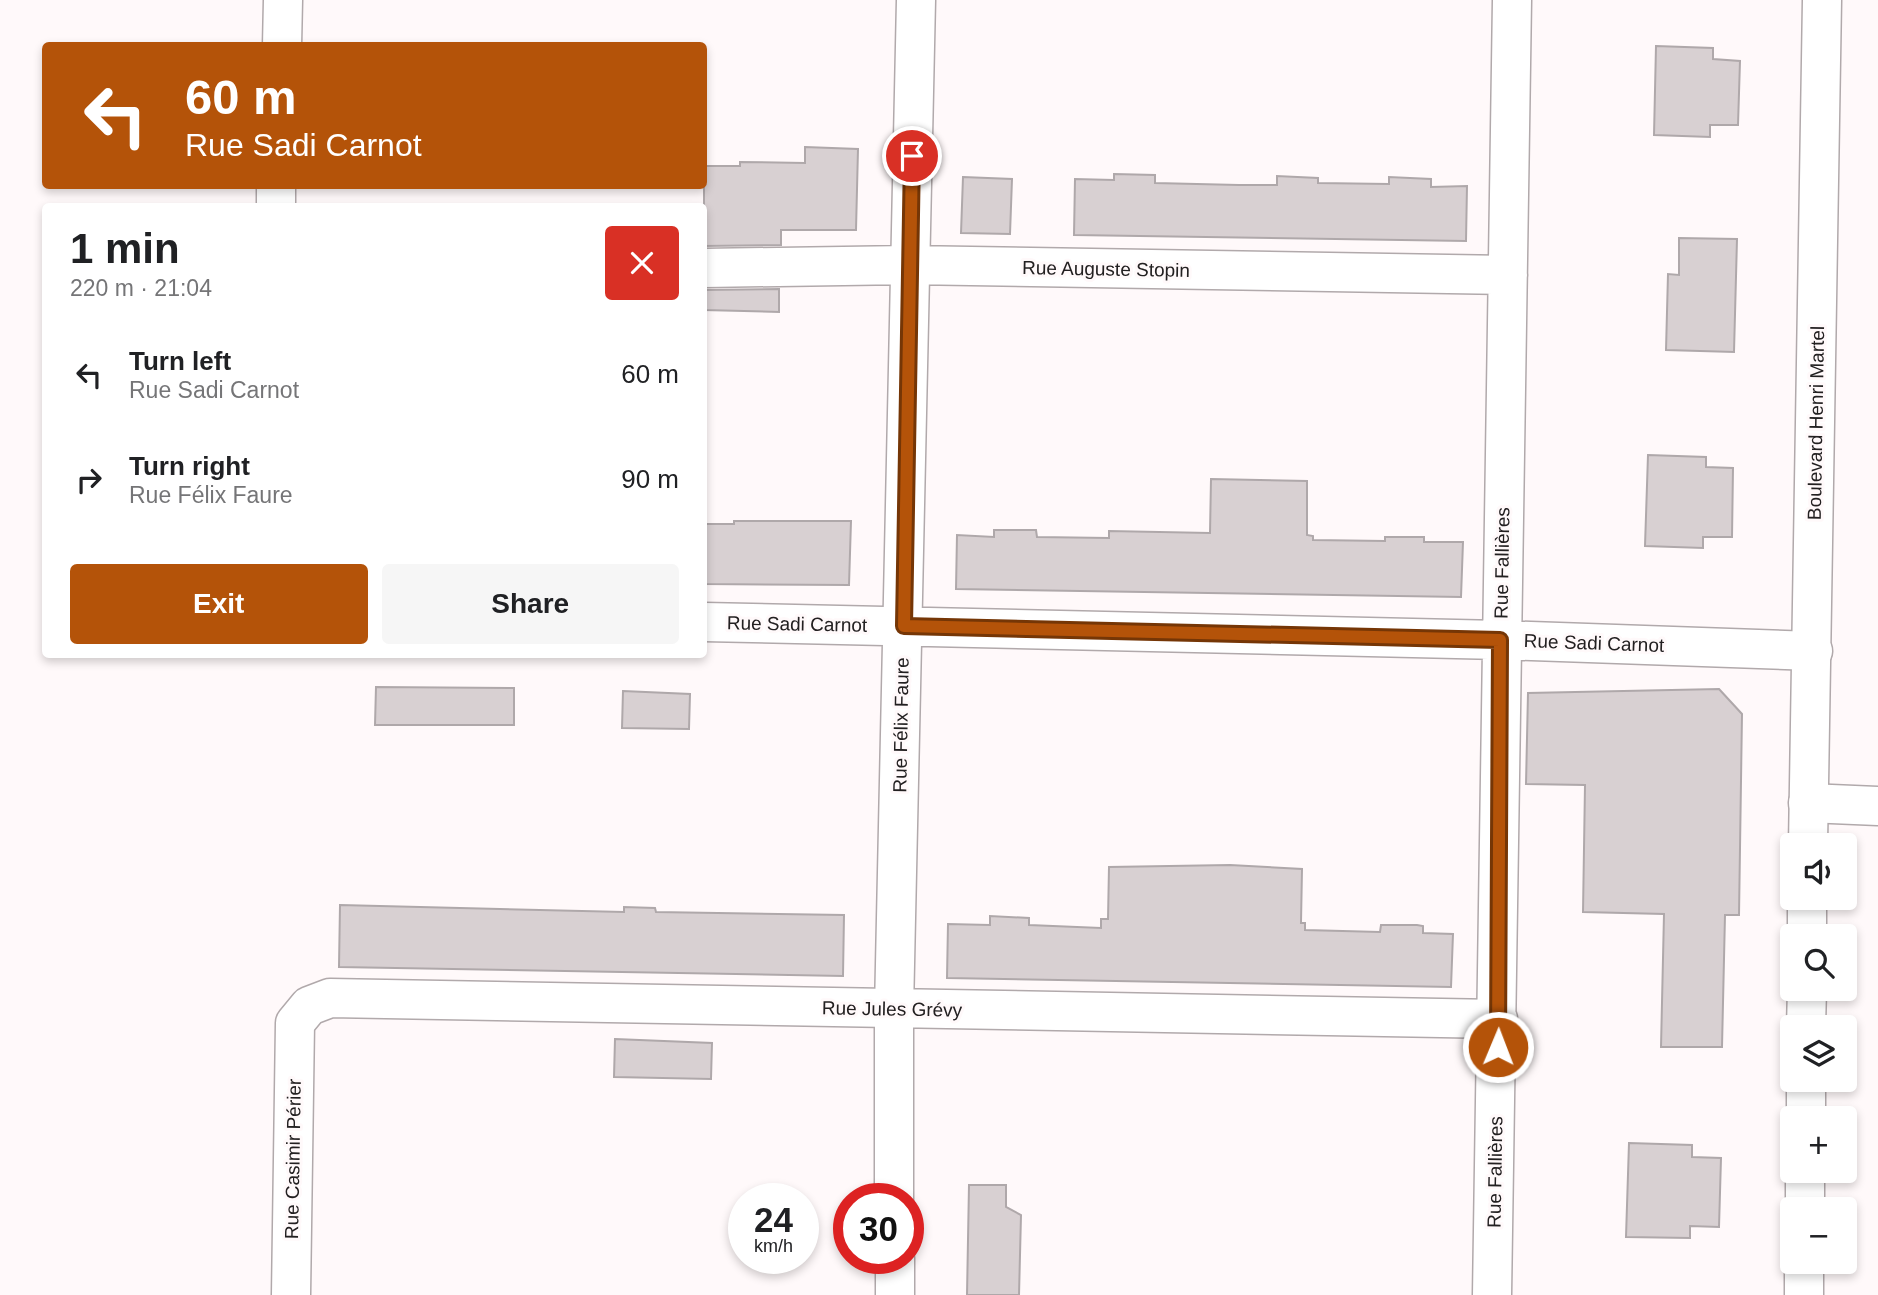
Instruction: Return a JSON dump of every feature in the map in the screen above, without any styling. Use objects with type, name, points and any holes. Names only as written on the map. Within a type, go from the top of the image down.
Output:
[{"type":"street","points":[[282,42],[284,0]]},
{"type":"street","name":"Rue Félix Faure","points":[[894,1183],[894,1010],[904,626],[908,265],[916,0]]},
{"type":"street","name":"Rue Fallières","points":[[1492,1295],[1498,1019],[1500,640],[1512,0]]},
{"type":"street","name":"Boulevard Henri Martel","points":[[1808,833],[1822,0]]},
{"type":"street","name":"Rue Auguste Stopin","points":[[707,268],[908,265],[1508,275]]},
{"type":"street","name":"Rue Sadi Carnot","points":[[707,622],[1500,640],[1813,651]]},
{"type":"street","points":[[1808,803],[1878,806]]},
{"type":"street","name":"Rue Jules Grévy","points":[[295,1023],[309,1006],[330,998],[1498,1019]]},
{"type":"street","name":"Rue Casimir Périer","points":[[290,1295],[295,1023]]},
{"type":"street","points":[[895,1274],[895,1295]]},
{"type":"street","points":[[1804,1274],[1804,1295]]},
{"type":"building","points":[[1656,46],[1713,48],[1713,59],[1740,61],[1738,125],[1710,125],[1710,137],[1654,135]]},
{"type":"building","points":[[805,147],[858,149],[856,230],[781,230],[781,245],[707,246],[707,203],[704,203],[704,189],[707,189],[707,166],[740,166],[740,162],[805,163]]},
{"type":"building","points":[[1114,174],[1155,175],[1155,183],[1239,185],[1277,185],[1277,176],[1318,178],[1318,183],[1389,184],[1389,177],[1431,179],[1431,187],[1467,186],[1466,241],[1074,235],[1075,179],[1114,180]]},
{"type":"building","points":[[963,177],[1012,179],[1010,234],[961,233]]},
{"type":"building","points":[[1679,238],[1737,239],[1734,352],[1666,350],[1668,274],[1679,275]]},
{"type":"building","points":[[779,289],[779,312],[707,310],[707,290]]},
{"type":"building","points":[[1648,455],[1706,457],[1706,467],[1733,468],[1732,537],[1703,537],[1703,548],[1645,546]]},
{"type":"building","points":[[1211,479],[1307,481],[1307,535],[1313,536],[1313,540],[1385,541],[1385,537],[1424,537],[1424,542],[1463,542],[1461,597],[956,589],[957,535],[994,537],[994,530],[1036,530],[1037,537],[1109,538],[1109,531],[1210,533]]},
{"type":"building","points":[[734,521],[851,521],[849,585],[707,584],[707,524],[734,524]]},
{"type":"building","points":[[376,687],[514,688],[514,725],[375,725]]},
{"type":"building","points":[[1719,689],[1742,714],[1739,915],[1725,915],[1722,1047],[1661,1047],[1664,914],[1583,912],[1585,785],[1526,784],[1528,693]]},
{"type":"building","points":[[623,691],[690,694],[689,729],[622,728]]},
{"type":"building","points":[[1230,865],[1302,869],[1301,923],[1305,923],[1305,930],[1380,932],[1381,925],[1417,925],[1423,926],[1423,933],[1453,934],[1451,987],[947,978],[948,924],[990,925],[990,916],[1029,918],[1029,925],[1101,928],[1101,919],[1108,919],[1109,867]]},
{"type":"building","points":[[340,905],[624,912],[624,907],[655,908],[656,912],[844,915],[843,976],[339,967]]},
{"type":"building","points":[[615,1039],[712,1043],[711,1079],[614,1077]]},
{"type":"building","points":[[1629,1143],[1692,1145],[1692,1157],[1721,1158],[1719,1227],[1690,1226],[1690,1238],[1626,1237]]},
{"type":"building","points":[[969,1185],[1006,1185],[1006,1207],[1021,1215],[1019,1295],[967,1295]]},
{"type":"route","points":[[912,156],[908,265],[904,626],[1500,640],[1498,1047]]}]
